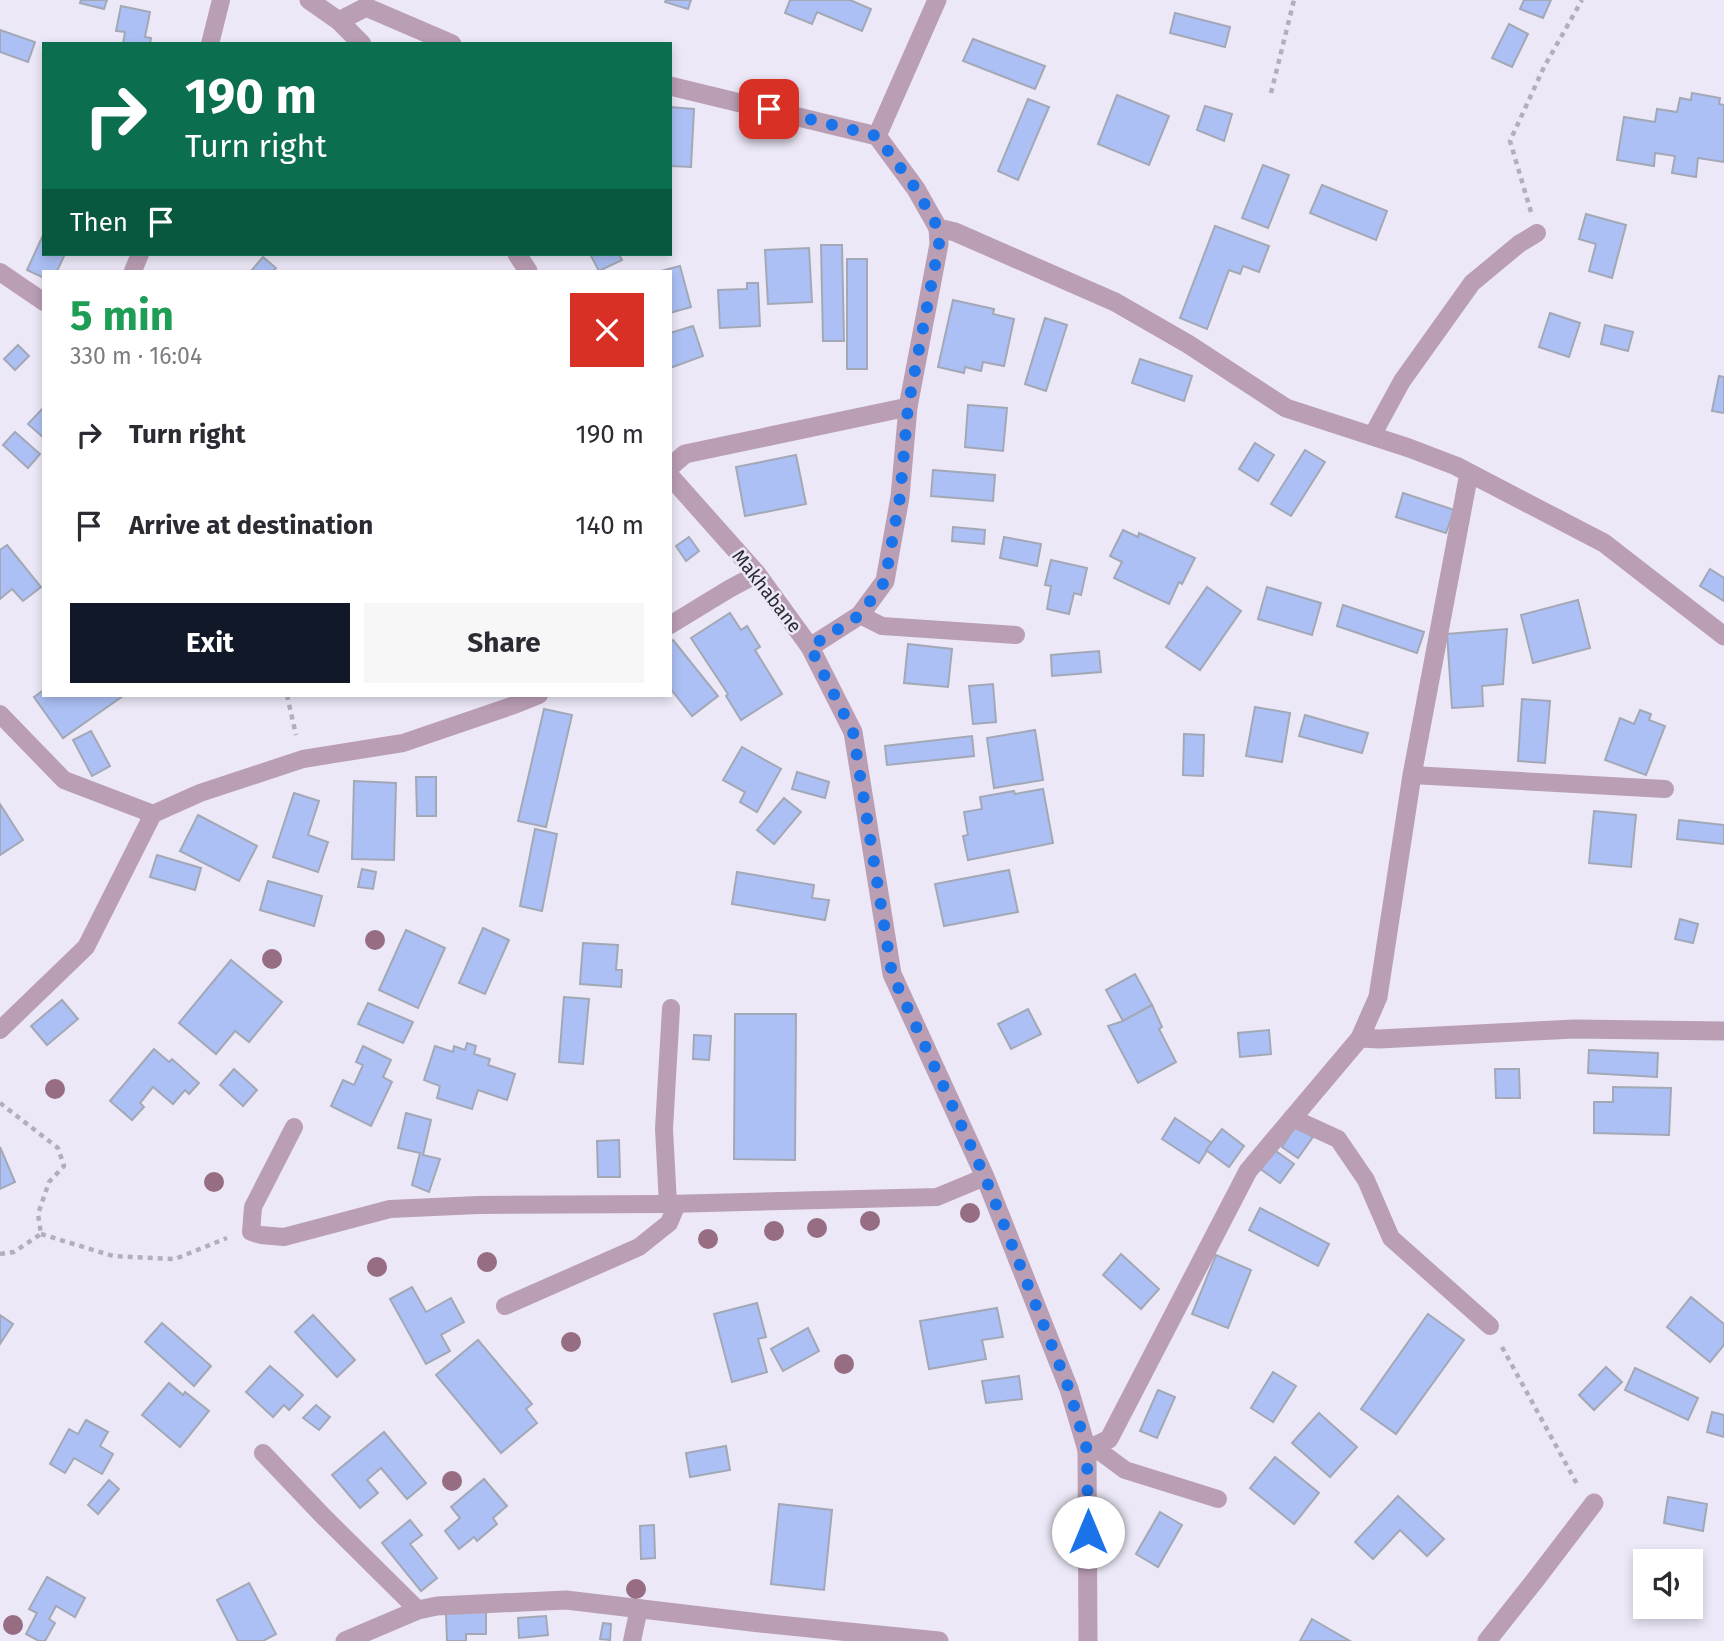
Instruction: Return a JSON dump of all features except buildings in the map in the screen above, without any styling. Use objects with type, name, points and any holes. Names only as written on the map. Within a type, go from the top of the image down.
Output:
[{"type":"street","points":[[309,0],[340,21],[360,42]]},
{"type":"street","points":[[877,136],[937,0]]},
{"type":"street","points":[[340,21],[366,8],[447,42]]},
{"type":"street","points":[[672,86],[877,136],[916,189],[938,228],[939,244],[908,407],[900,497],[885,581],[860,615],[810,647]]},
{"type":"street","points":[[938,228],[956,232],[1115,302],[1188,344],[1286,408],[1409,448],[1469,473],[1604,543],[1724,636]]},
{"type":"street","points":[[672,465],[685,454],[908,407]]},
{"type":"street","points":[[1091,1449],[1109,1439],[1248,1171],[1360,1038],[1378,997],[1412,775],[1469,473]]},
{"type":"street","name":"Makhabane","points":[[672,478],[757,574],[810,647],[853,732],[892,974],[985,1177],[1091,1449],[1088,1641]]},
{"type":"street","points":[[1360,1038],[1575,1029],[1724,1031]]},
{"type":"street","points":[[1487,1641],[1594,1503]]},
{"type":"street","points":[[345,1641],[418,1610],[437,1606],[566,1600],[939,1641]]},
{"type":"lane","points":[[210,42],[221,0]]},
{"type":"lane","points":[[1372,436],[1402,381],[1472,283],[1519,244],[1537,233]]},
{"type":"lane","points":[[0,272],[42,301]]},
{"type":"lane","points":[[672,624],[757,574]]},
{"type":"lane","points":[[860,615],[882,626],[1016,635]]},
{"type":"lane","points":[[0,1030],[86,947],[153,814],[200,793],[303,760],[403,743],[534,697]]},
{"type":"lane","points":[[0,714],[64,780],[153,814]]},
{"type":"lane","points":[[1412,775],[1665,789]]},
{"type":"lane","points":[[505,1306],[639,1247],[668,1223],[672,1204],[664,1129],[671,1008]]},
{"type":"lane","points":[[1292,1118],[1338,1139],[1366,1180],[1391,1238],[1490,1326]]},
{"type":"lane","points":[[294,1127],[253,1207],[251,1232],[284,1237],[390,1209],[937,1197],[985,1177]]},
{"type":"lane","points":[[1091,1449],[1125,1470],[1218,1499]]},
{"type":"lane","points":[[263,1452],[418,1610]]},
{"type":"lane","points":[[632,1641],[639,1608]]},
{"type":"path","points":[[1271,93],[1294,0]]},
{"type":"path","points":[[1537,233],[1510,141],[1544,67],[1582,0]]},
{"type":"path","points":[[287,697],[303,760]]},
{"type":"path","points":[[0,1103],[58,1148],[64,1166],[49,1182],[38,1214],[41,1234]]},
{"type":"path","points":[[0,1254],[14,1251],[41,1234],[113,1256],[175,1259],[231,1236],[251,1232]]},
{"type":"path","points":[[1490,1326],[1576,1482],[1594,1503]]},
{"type":"route","points":[[769,109],[877,136],[916,189],[938,228],[939,244],[908,407],[900,497],[885,581],[860,615],[810,647],[853,732],[892,974],[985,1177],[1069,1389],[1087,1450],[1088,1532]]}]
